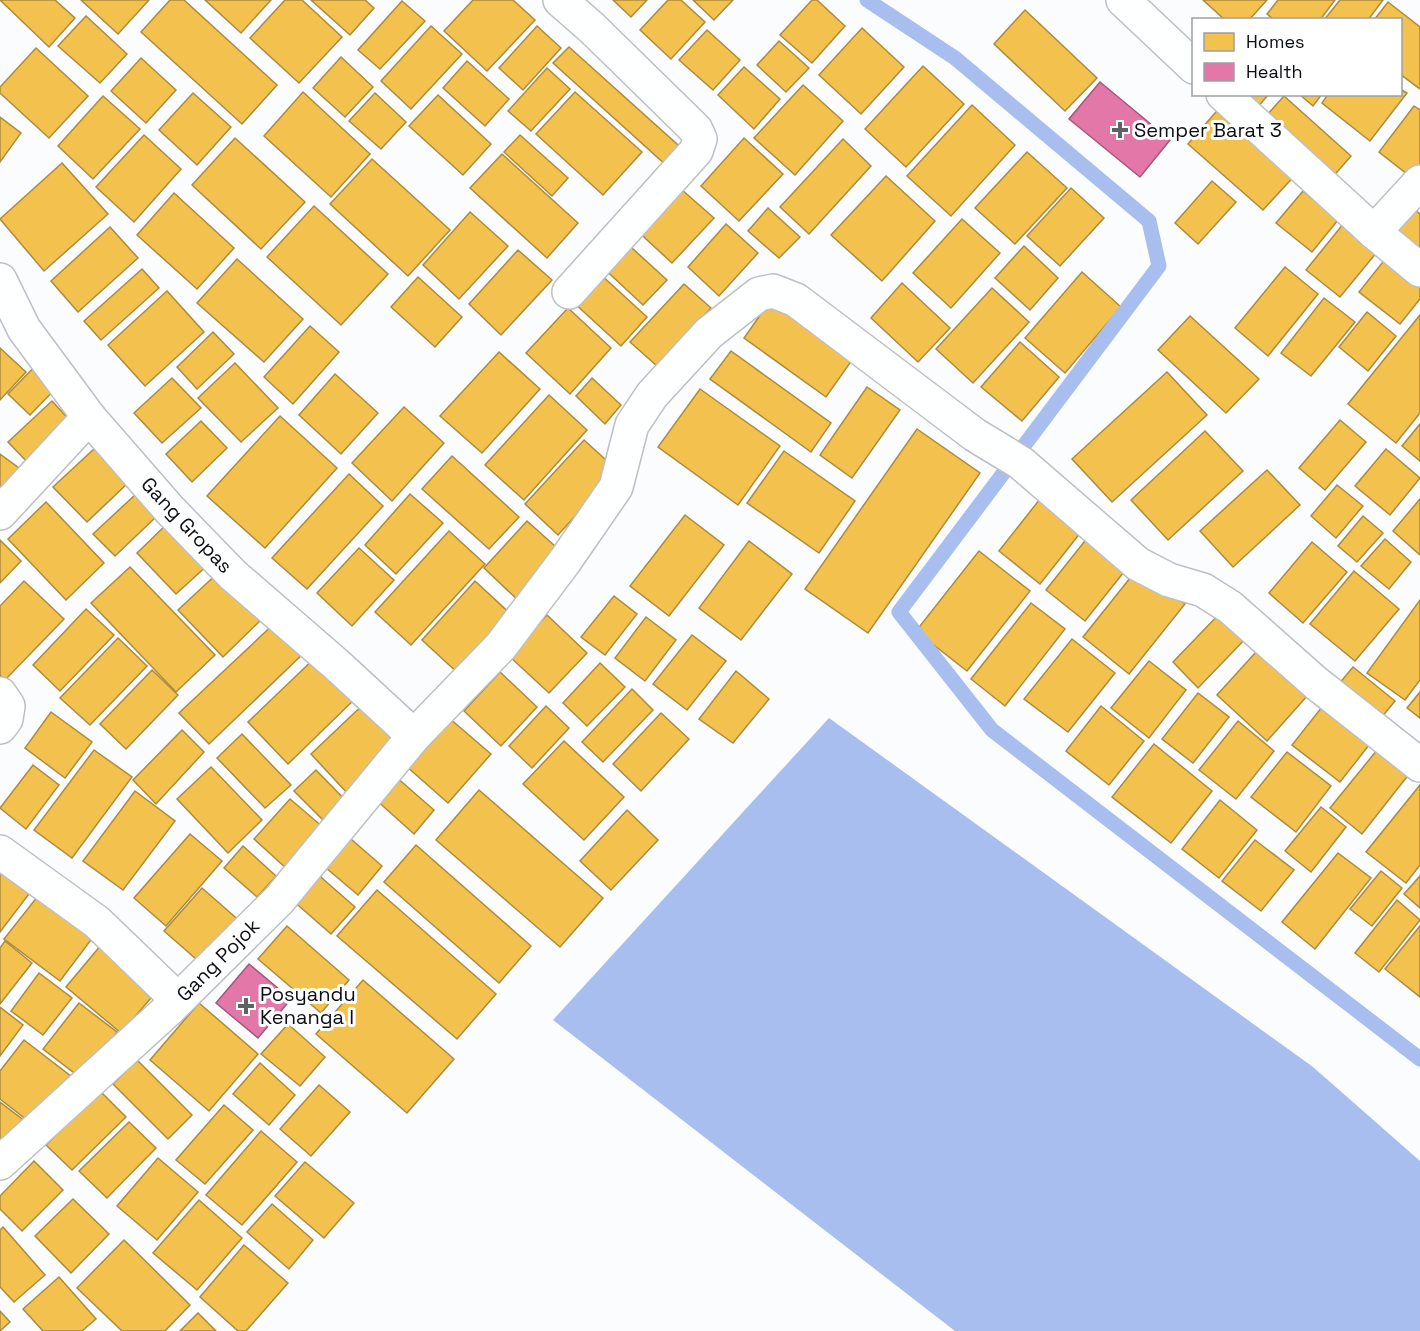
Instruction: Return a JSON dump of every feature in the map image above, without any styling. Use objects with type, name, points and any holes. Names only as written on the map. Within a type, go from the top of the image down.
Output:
[{"type":"street","points":[[560,0],[592,28],[696,130],[700,139],[696,151],[569,292]]},
{"type":"street","points":[[1123,0],[1192,65]]},
{"type":"street","points":[[1225,96],[1374,232],[1420,270]]},
{"type":"street","points":[[1374,232],[1420,182]]},
{"type":"street","name":"Gang Gropas","points":[[0,280],[24,329],[89,417],[170,510],[233,575],[336,664],[414,736]]},
{"type":"street","name":"Gang Pojok","points":[[0,1163],[178,1000],[279,900],[414,736],[501,646],[566,561],[616,487],[632,425],[652,394],[710,333],[759,294],[772,291],[796,300],[975,435],[1021,463],[1138,564],[1169,580],[1203,590],[1230,607],[1316,683],[1420,765]]},
{"type":"street","points":[[0,513],[89,417]]},
{"type":"street","points":[[0,694],[8,706],[6,719],[0,727]]},
{"type":"street","points":[[0,852],[97,922],[178,1000]]},
{"type":"water","points":[[829,718],[1313,1067],[1420,1161],[1420,1331],[955,1331],[553,1020]]},
{"type":"building: Homes","points":[[0,0],[55,0],[75,18],[49,47]]},
{"type":"building: Homes","points":[[81,0],[149,0],[118,34]]},
{"type":"building: Homes","points":[[170,0],[184,0],[277,85],[242,124],[141,32]]},
{"type":"building: Homes","points":[[205,0],[271,0],[241,33]]},
{"type":"building: Homes","points":[[285,0],[302,0],[342,37],[299,83],[250,38]]},
{"type":"building: Homes","points":[[311,0],[365,0],[374,8],[350,35]]},
{"type":"building: Homes","points":[[473,0],[513,0],[535,20],[487,71],[444,31]]},
{"type":"building: Homes","points":[[613,0],[647,0],[631,17]]},
{"type":"building: Homes","points":[[668,0],[681,0],[705,22],[671,59],[640,30]]},
{"type":"building: Homes","points":[[693,0],[733,0],[714,20]]},
{"type":"building: Homes","points":[[812,0],[817,0],[845,26],[812,63],[780,35]]},
{"type":"building: Homes","points":[[1203,0],[1267,0],[1251,18],[1223,18]]},
{"type":"building: Homes","points":[[1278,0],[1335,0],[1322,18],[1272,18],[1267,14]]},
{"type":"building: Homes","points":[[1340,0],[1383,0],[1370,18],[1326,18]]},
{"type":"building: Homes","points":[[402,1],[425,21],[380,69],[358,50]]},
{"type":"building: Homes","points":[[1388,2],[1420,27],[1420,89],[1402,76],[1402,18],[1376,18]]},
{"type":"building: Homes","points":[[1025,10],[1097,78],[1065,111],[994,44]]},
{"type":"building: Homes","points":[[86,16],[127,54],[100,83],[58,46]]},
{"type":"building: Homes","points":[[431,26],[462,54],[411,109],[381,81]]},
{"type":"building: Homes","points":[[537,26],[561,48],[523,90],[499,68]]},
{"type":"building: Homes","points":[[862,28],[904,67],[861,114],[819,75]]},
{"type":"building: Homes","points":[[707,30],[740,60],[713,90],[679,60]]},
{"type":"building: Homes","points":[[779,41],[809,68],[786,92],[757,65]]},
{"type":"building: Homes","points":[[569,47],[678,145],[667,166],[553,63]]},
{"type":"building: Homes","points":[[36,48],[88,96],[49,138],[0,93],[0,87]]},
{"type":"building: Homes","points":[[341,57],[373,87],[345,117],[313,88]]},
{"type":"building: Homes","points":[[141,58],[176,90],[146,123],[111,91]]},
{"type":"building: Homes","points":[[467,61],[509,99],[485,126],[443,88]]},
{"type":"building: Homes","points":[[923,66],[964,104],[906,167],[865,129]]},
{"type":"building: Homes","points":[[744,67],[780,99],[754,129],[718,95]]},
{"type":"building: Homes","points":[[547,68],[570,89],[531,131],[508,111]]},
{"type":"building: Homes","points":[[803,85],[843,121],[795,175],[754,138]]},
{"type":"building: Homes","points":[[1402,90],[1407,93],[1370,141],[1322,103],[1327,96],[1402,96]]},
{"type":"building: Homes","points":[[303,92],[370,154],[331,197],[264,136]]},
{"type":"building: Homes","points":[[575,92],[642,152],[603,195],[536,134]]},
{"type":"building: Homes","points":[[193,93],[231,127],[197,165],[159,130]]},
{"type":"building: Homes","points":[[375,93],[406,122],[381,149],[349,121]]},
{"type":"building: Homes","points":[[438,95],[491,144],[463,175],[409,126]]},
{"type":"building: Homes","points":[[103,96],[140,129],[93,179],[58,146]]},
{"type":"building: Homes","points":[[1227,96],[1267,96],[1250,116]]},
{"type":"building: Homes","points":[[1284,96],[1351,156],[1325,186],[1258,125]]},
{"type":"building: Homes","points":[[1301,96],[1320,96],[1313,106]]},
{"type":"building: Homes","points":[[972,105],[1015,145],[951,216],[907,176]]},
{"type":"building: Homes","points":[[1222,105],[1298,172],[1263,210],[1188,144]]},
{"type":"building: Homes","points":[[1414,106],[1420,110],[1420,176],[1416,181],[1379,152]]},
{"type":"building: Homes","points":[[0,117],[21,133],[0,162]]},
{"type":"building: Homes","points":[[144,135],[181,169],[134,222],[96,187]]},
{"type":"building: Homes","points":[[520,135],[568,178],[552,196],[504,152]]},
{"type":"building: Homes","points":[[235,138],[305,202],[261,249],[192,185]]},
{"type":"building: Homes","points":[[744,138],[783,174],[739,221],[701,186]]},
{"type":"building: Homes","points":[[843,139],[871,166],[809,234],[780,207]]},
{"type":"building: Homes","points":[[1027,152],[1067,188],[1015,244],[975,208]]},
{"type":"building: Homes","points":[[502,154],[578,223],[547,258],[470,188]]},
{"type":"building: Homes","points":[[372,159],[450,230],[408,276],[330,204]]},
{"type":"building: Homes","points":[[62,163],[108,214],[44,271],[0,219]]},
{"type":"building: Homes","points":[[886,176],[935,221],[882,281],[831,235]]},
{"type":"building: Homes","points":[[1212,181],[1236,202],[1198,244],[1175,223]]},
{"type":"building: Homes","points":[[673,182],[714,218],[672,263],[632,226]]},
{"type":"building: Homes","points":[[1071,188],[1104,218],[1060,266],[1027,236]]},
{"type":"building: Homes","points":[[1303,191],[1338,220],[1312,252],[1276,223]]},
{"type":"building: Homes","points":[[174,193],[234,248],[197,289],[137,235]]},
{"type":"building: Homes","points":[[314,206],[388,274],[341,325],[267,257]]},
{"type":"building: Homes","points":[[768,208],[800,237],[779,258],[748,231]]},
{"type":"building: Homes","points":[[1413,208],[1420,214],[1420,263],[1388,236]]},
{"type":"building: Homes","points":[[470,212],[508,246],[459,299],[423,265]]},
{"type":"building: Homes","points":[[1348,218],[1382,246],[1340,297],[1306,270]]},
{"type":"building: Homes","points":[[962,219],[1000,253],[951,308],[913,273]]},
{"type":"building: Homes","points":[[726,224],[758,253],[719,296],[688,267]]},
{"type":"building: Homes","points":[[110,227],[138,258],[78,312],[51,281]]},
{"type":"building: Homes","points":[[621,238],[667,280],[643,305],[598,263]]},
{"type":"building: Homes","points":[[1024,246],[1058,278],[1030,310],[995,278]]},
{"type":"building: Homes","points":[[518,250],[552,280],[501,335],[469,304]]},
{"type":"building: Homes","points":[[1386,258],[1420,284],[1420,299],[1400,324],[1359,292]]},
{"type":"building: Homes","points":[[237,259],[303,319],[264,362],[197,303]]},
{"type":"building: Homes","points":[[1285,267],[1318,294],[1268,356],[1235,328]]},
{"type":"building: Homes","points":[[142,269],[159,288],[101,340],[84,321]]},
{"type":"building: Homes","points":[[1082,272],[1121,307],[1065,373],[1025,338]]},
{"type":"building: Homes","points":[[599,273],[647,317],[621,346],[573,302]]},
{"type":"building: Homes","points":[[418,277],[462,317],[435,347],[391,307]]},
{"type":"building: Homes","points":[[902,283],[950,328],[918,362],[871,318]]},
{"type":"building: Homes","points":[[684,284],[711,308],[657,366],[630,342]]},
{"type":"building: Homes","points":[[992,288],[1029,322],[973,383],[936,349]]},
{"type":"building: Homes","points":[[167,291],[204,332],[145,386],[108,345]]},
{"type":"building: Homes","points":[[775,294],[857,353],[826,397],[744,338]]},
{"type":"building: Homes","points":[[1324,298],[1355,322],[1311,376],[1281,353]]},
{"type":"building: Homes","points":[[568,308],[611,348],[570,394],[526,353]]},
{"type":"building: Homes","points":[[1367,312],[1396,336],[1368,371],[1339,347]]},
{"type":"building: Homes","points":[[1420,315],[1420,413],[1396,443],[1348,404]]},
{"type":"building: Homes","points":[[1190,316],[1259,379],[1226,413],[1158,350]]},
{"type":"building: Homes","points":[[310,326],[339,352],[293,404],[264,377]]},
{"type":"building: Homes","points":[[213,332],[234,354],[197,389],[177,367]]},
{"type":"building: Homes","points":[[1020,342],[1059,377],[1022,421],[981,387]]},
{"type":"building: Homes","points":[[0,348],[26,372],[0,400]]},
{"type":"building: Homes","points":[[731,351],[831,423],[811,452],[710,379]]},
{"type":"building: Homes","points":[[499,352],[540,389],[482,453],[440,416]]},
{"type":"building: Homes","points":[[41,360],[62,382],[30,415],[8,394]]},
{"type":"building: Homes","points":[[235,363],[278,408],[241,442],[198,398]]},
{"type":"building: Homes","points":[[1167,372],[1207,415],[1112,502],[1072,459]]},
{"type":"building: Homes","points":[[335,374],[378,413],[341,454],[299,415]]},
{"type":"building: Homes","points":[[172,378],[201,408],[162,443],[134,413]]},
{"type":"building: Homes","points":[[592,378],[621,405],[605,424],[576,396]]},
{"type":"building: Homes","points":[[867,387],[900,410],[852,478],[820,455]]},
{"type":"building: Homes","points":[[700,389],[780,446],[738,505],[658,447]]},
{"type":"building: Homes","points":[[549,395],[587,430],[524,500],[485,465]]},
{"type":"building: Homes","points":[[52,401],[75,426],[32,467],[8,442]]},
{"type":"building: Homes","points":[[404,407],[444,443],[392,501],[352,463]]},
{"type":"building: Homes","points":[[280,416],[337,468],[265,548],[207,496]]},
{"type":"building: Homes","points":[[1340,420],[1366,442],[1325,490],[1299,468]]},
{"type":"building: Homes","points":[[201,421],[227,448],[192,482],[166,454]]},
{"type":"building: Homes","points":[[1420,424],[1420,461],[1402,446]]},
{"type":"building: Homes","points":[[917,429],[980,473],[868,633],[805,589]]},
{"type":"building: Homes","points":[[1205,431],[1243,471],[1168,540],[1131,500]]},
{"type":"building: Homes","points":[[584,440],[617,470],[558,535],[525,504]]},
{"type":"building: Homes","points":[[95,448],[129,482],[87,522],[53,487]]},
{"type":"building: Homes","points":[[1386,449],[1420,478],[1390,515],[1355,486]]},
{"type":"building: Homes","points":[[784,451],[855,501],[819,553],[747,503]]},
{"type":"building: Homes","points":[[0,454],[23,471],[0,498]]},
{"type":"building: Homes","points":[[452,456],[519,517],[489,549],[422,489]]},
{"type":"building: Homes","points":[[1267,470],[1300,505],[1233,567],[1200,531]]},
{"type":"building: Homes","points":[[349,474],[383,506],[307,589],[272,558]]},
{"type":"building: Homes","points":[[1337,485],[1363,506],[1336,538],[1311,516]]},
{"type":"building: Homes","points":[[136,494],[157,516],[115,556],[93,534]]},
{"type":"building: Homes","points":[[410,494],[443,523],[396,574],[365,545]]},
{"type":"building: Homes","points":[[1040,499],[1081,532],[1040,584],[999,551]]},
{"type":"building: Homes","points":[[1420,499],[1420,555],[1393,531]]},
{"type":"building: Homes","points":[[46,502],[104,563],[66,600],[8,539]]},
{"type":"building: Homes","points":[[685,515],[724,545],[669,616],[630,586]]},
{"type":"building: Homes","points":[[1363,516],[1383,533],[1357,562],[1338,546]]},
{"type":"building: Homes","points":[[170,521],[210,563],[176,594],[137,553]]},
{"type":"building: Homes","points":[[527,521],[565,555],[521,603],[484,568]]},
{"type":"building: Homes","points":[[449,531],[485,564],[411,645],[375,612]]},
{"type":"building: Homes","points":[[1088,537],[1127,568],[1085,621],[1046,590]]},
{"type":"building: Homes","points":[[1385,539],[1411,562],[1389,589],[1361,566]]},
{"type":"building: Homes","points":[[0,540],[21,561],[0,583]]},
{"type":"building: Homes","points":[[749,541],[792,574],[741,640],[699,608]]},
{"type":"building: Homes","points":[[1312,542],[1347,572],[1303,623],[1269,593]]},
{"type":"building: Homes","points":[[359,548],[394,580],[352,626],[317,593]]},
{"type":"building: Homes","points":[[979,551],[1030,591],[967,671],[916,631]]},
{"type":"building: Homes","points":[[130,567],[215,655],[176,692],[91,603]]},
{"type":"building: Homes","points":[[1138,568],[1185,604],[1129,674],[1083,637]]},
{"type":"building: Homes","points":[[221,570],[265,616],[223,657],[178,610]]},
{"type":"building: Homes","points":[[1354,571],[1399,609],[1355,661],[1310,624]]},
{"type":"building: Homes","points":[[24,581],[64,619],[5,680],[0,675],[0,606]]},
{"type":"building: Homes","points":[[475,581],[515,618],[461,676],[422,640]]},
{"type":"building: Homes","points":[[614,596],[637,614],[605,655],[581,637]]},
{"type":"building: Homes","points":[[1420,600],[1420,680],[1405,700],[1367,673]]},
{"type":"building: Homes","points":[[1031,603],[1065,629],[1005,706],[971,679]]},
{"type":"building: Homes","points":[[86,609],[114,635],[60,691],[33,665]]},
{"type":"building: Homes","points":[[1224,609],[1250,634],[1198,688],[1173,662]]},
{"type":"building: Homes","points":[[547,615],[587,653],[549,693],[509,656]]},
{"type":"building: Homes","points":[[646,617],[676,640],[645,681],[615,658]]},
{"type":"building: Homes","points":[[278,620],[307,650],[209,744],[179,713]]},
{"type":"building: Homes","points":[[692,635],[726,661],[687,710],[653,684]]},
{"type":"building: Homes","points":[[118,638],[147,666],[90,725],[60,698]]},
{"type":"building: Homes","points":[[1072,639],[1115,673],[1068,732],[1024,699]]},
{"type":"building: Homes","points":[[1266,641],[1316,686],[1267,741],[1217,695]]},
{"type":"building: Homes","points":[[319,654],[359,695],[288,764],[248,722]]},
{"type":"building: Homes","points":[[1149,661],[1186,690],[1149,738],[1111,708]]},
{"type":"building: Homes","points":[[600,663],[625,687],[587,726],[563,703]]},
{"type":"building: Homes","points":[[1353,667],[1395,701],[1376,724],[1334,690]]},
{"type":"building: Homes","points":[[152,670],[178,695],[126,749],[100,724]]},
{"type":"building: Homes","points":[[736,671],[769,699],[733,743],[699,719]]},
{"type":"building: Homes","points":[[500,672],[537,707],[501,746],[464,711]]},
{"type":"building: Homes","points":[[632,689],[653,710],[603,762],[582,742]]},
{"type":"building: Homes","points":[[1420,692],[1420,718],[1407,708]]},
{"type":"building: Homes","points":[[1198,693],[1229,717],[1193,763],[1162,739]]},
{"type":"building: Homes","points":[[369,699],[407,738],[348,794],[311,754]]},
{"type":"building: Homes","points":[[546,706],[569,728],[532,768],[509,746]]},
{"type":"building: Homes","points":[[1101,706],[1144,741],[1109,785],[1066,751]]},
{"type":"building: Homes","points":[[1322,707],[1369,745],[1340,782],[1292,745]]},
{"type":"building: Homes","points":[[51,712],[92,742],[65,778],[25,748]]},
{"type":"building: Homes","points":[[661,713],[689,739],[641,791],[613,764]]},
{"type":"building: Homes","points":[[449,718],[491,754],[448,803],[406,766]]},
{"type":"building: Homes","points":[[1238,721],[1274,751],[1236,799],[1199,770]]},
{"type":"building: Homes","points":[[182,730],[204,752],[156,804],[133,780]]},
{"type":"building: Homes","points":[[242,734],[291,785],[265,808],[217,758]]},
{"type":"building: Homes","points":[[564,741],[624,797],[584,840],[523,784]]},
{"type":"building: Homes","points":[[1154,744],[1212,791],[1171,843],[1112,797]]},
{"type":"building: Homes","points":[[1382,744],[1413,769],[1362,834],[1330,808]]},
{"type":"building: Homes","points":[[94,750],[132,777],[72,858],[34,830]]},
{"type":"building: Homes","points":[[1287,752],[1331,786],[1296,832],[1251,797]]},
{"type":"building: Homes","points":[[33,765],[59,785],[26,829],[0,808]]},
{"type":"building: Homes","points":[[211,767],[262,820],[228,853],[177,799]]},
{"type":"building: Homes","points":[[316,770],[352,807],[330,827],[294,791]]},
{"type":"building: Homes","points":[[395,776],[434,810],[414,834],[375,799]]},
{"type":"building: Homes","points":[[1420,785],[1420,865],[1406,883],[1366,852]]},
{"type":"building: Homes","points":[[479,790],[603,898],[560,947],[436,840]]},
{"type":"building: Homes","points":[[135,791],[175,821],[123,890],[83,861]]},
{"type":"building: Homes","points":[[290,799],[324,828],[287,869],[254,839]]},
{"type":"building: Homes","points":[[1220,800],[1257,830],[1219,878],[1182,849]]},
{"type":"building: Homes","points":[[1321,807],[1346,827],[1311,872],[1285,851]]},
{"type":"building: Homes","points":[[627,810],[658,840],[611,890],[580,861]]},
{"type":"building: Homes","points":[[344,833],[382,866],[358,895],[319,862]]},
{"type":"building: Homes","points":[[190,834],[222,861],[166,926],[134,898]]},
{"type":"building: Homes","points":[[1255,840],[1294,870],[1261,911],[1222,881]]},
{"type":"building: Homes","points":[[416,845],[531,946],[499,983],[384,882]]},
{"type":"building: Homes","points":[[243,846],[276,876],[257,897],[224,868]]},
{"type":"building: Homes","points":[[1338,853],[1371,878],[1315,949],[1282,922]]},
{"type":"building: Homes","points":[[0,859],[35,886],[0,932]]},
{"type":"building: Homes","points":[[1381,871],[1402,888],[1372,926],[1350,909]]},
{"type":"building: Homes","points":[[315,872],[355,907],[331,934],[291,899]]},
{"type":"building: Homes","points":[[1420,876],[1420,908],[1404,894]]},
{"type":"building: Homes","points":[[45,887],[100,928],[60,981],[4,939]]},
{"type":"building: Homes","points":[[202,888],[242,923],[204,966],[164,931]]},
{"type":"building: Homes","points":[[377,890],[496,994],[457,1039],[337,936]]},
{"type":"building: Homes","points":[[1397,900],[1420,920],[1379,972],[1355,953]]},
{"type":"building: Homes","points":[[287,926],[349,980],[321,1013],[258,959]]},
{"type":"building: Homes","points":[[1420,926],[1420,997],[1385,969]]},
{"type":"building: Homes","points":[[106,939],[162,985],[121,1033],[66,987]]},
{"type":"building: Homes","points":[[5,941],[32,963],[0,1004],[0,948]]},
{"type":"building: Homes","points":[[39,973],[72,998],[43,1035],[11,1011]]},
{"type":"building: Homes","points":[[363,980],[454,1059],[407,1113],[316,1034]]},
{"type":"building: Homes","points":[[79,1003],[117,1032],[82,1079],[43,1049]]},
{"type":"building: Homes","points":[[199,1003],[258,1054],[209,1111],[150,1060]]},
{"type":"building: Homes","points":[[0,1007],[23,1025],[0,1056]]},
{"type":"building: Homes","points":[[288,1024],[325,1057],[300,1086],[261,1054]]},
{"type":"building: Homes","points":[[24,1040],[72,1077],[36,1127],[0,1099],[0,1071]]},
{"type":"building: Homes","points":[[137,1060],[192,1115],[168,1139],[113,1084]]},
{"type":"building: Homes","points":[[260,1063],[295,1095],[269,1125],[233,1094]]},
{"type":"building: Homes","points":[[319,1085],[350,1112],[311,1156],[280,1129]]},
{"type":"building: Homes","points":[[100,1091],[126,1117],[72,1170],[46,1145]]},
{"type":"building: Homes","points":[[0,1102],[26,1122],[0,1156]]},
{"type":"building: Homes","points":[[224,1105],[253,1130],[205,1184],[176,1160]]},
{"type":"building: Homes","points":[[129,1122],[156,1148],[107,1198],[79,1171]]},
{"type":"building: Homes","points":[[261,1131],[297,1162],[242,1225],[206,1195]]},
{"type":"building: Homes","points":[[158,1158],[198,1192],[157,1240],[117,1206]]},
{"type":"building: Homes","points":[[34,1161],[63,1190],[22,1231],[0,1209],[0,1196]]},
{"type":"building: Homes","points":[[305,1162],[354,1203],[324,1238],[275,1196]]},
{"type":"building: Homes","points":[[73,1199],[109,1234],[71,1273],[35,1236]]},
{"type":"building: Homes","points":[[199,1200],[242,1238],[197,1290],[153,1253]]},
{"type":"building: Homes","points":[[272,1204],[313,1240],[289,1269],[247,1232]]},
{"type":"building: Homes","points":[[3,1227],[45,1275],[14,1302],[0,1287],[0,1230]]},
{"type":"building: Homes","points":[[124,1240],[190,1305],[165,1331],[122,1331],[77,1288]]},
{"type":"building: Homes","points":[[244,1245],[288,1283],[246,1331],[238,1331],[200,1297]]},
{"type":"building: Homes","points":[[59,1277],[96,1319],[82,1331],[43,1331],[23,1309]]},
{"type":"building: Homes","points":[[0,1311],[10,1322],[0,1331]]},
{"type":"building: Homes","points":[[198,1313],[216,1331],[180,1331]]},
{"type":"building: Health","name":"Semper Barat 3","points":[[1100,82],[1170,140],[1140,177],[1069,119]]},
{"type":"building: Health","points":[[249,964],[291,999],[258,1038],[216,1003]]},
{"type":"waterway","points":[[867,0],[955,58],[1149,221],[1159,266],[899,612],[992,730],[1420,1059]]},
{"type":"place","name":"Semper Barat 3","points":[[1120,130]]},
{"type":"place","name":"Posyandu Kenanga I","points":[[246,1006]]}]
